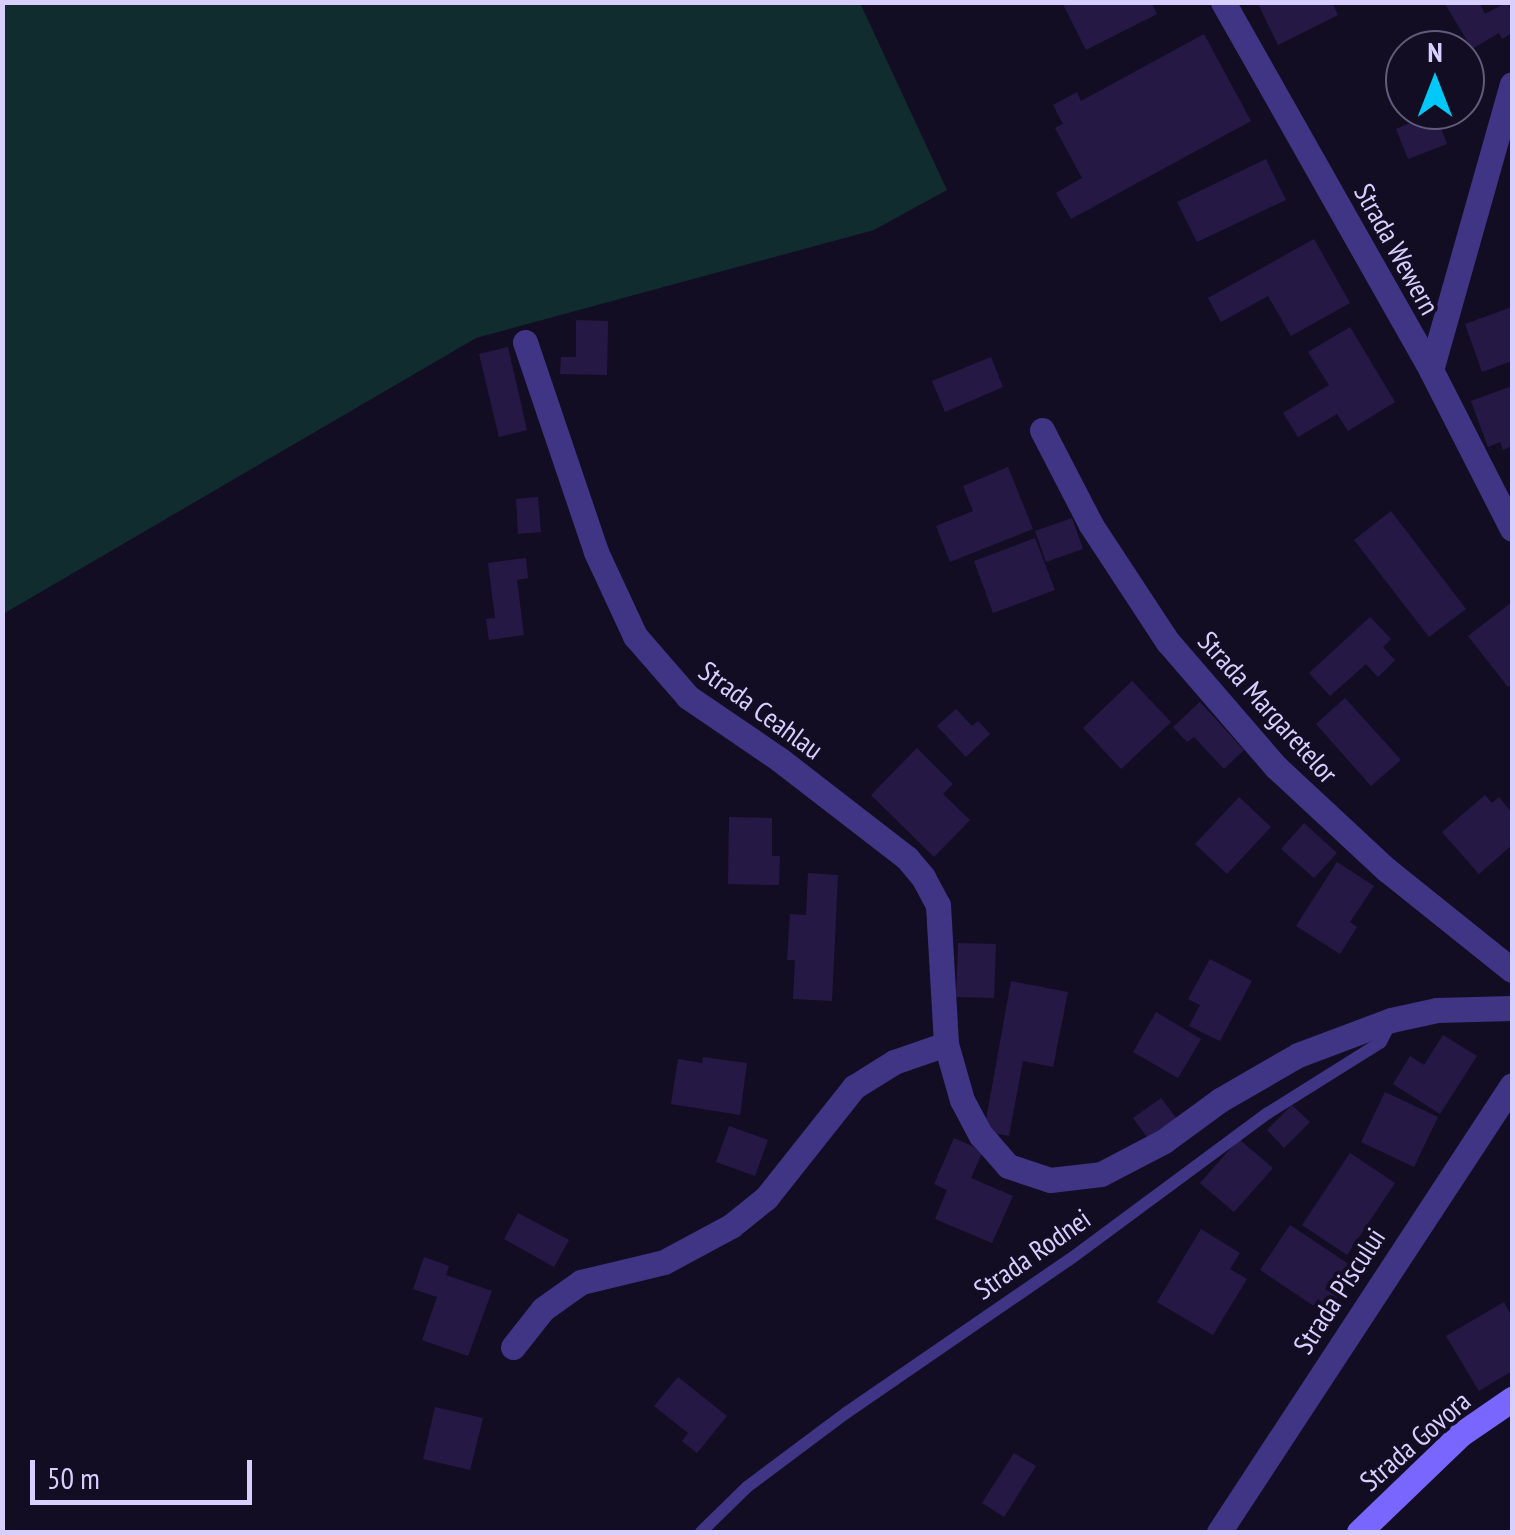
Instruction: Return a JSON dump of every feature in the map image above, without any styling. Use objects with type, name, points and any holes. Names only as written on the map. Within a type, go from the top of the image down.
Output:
[{"type":"main road","name":"Strada Govora","points":[[1359,1532],[1461,1434],[1512,1398]]},
{"type":"street","name":"Strada Wewern","points":[[1224,2],[1431,370],[1512,529]]},
{"type":"street","points":[[1431,370],[1512,84]]},
{"type":"street","name":"Strada Ceahlau","points":[[525,342],[596,552],[635,636],[688,697],[779,759],[906,858],[923,877],[938,904],[943,937],[946,1044],[962,1100],[981,1135],[1008,1166],[1050,1180],[1100,1174],[1164,1141],[1220,1100],[1298,1055],[1391,1020],[1437,1010],[1512,1008]]},
{"type":"street","name":"Strada Margaretelor","points":[[1042,430],[1091,525],[1168,642],[1276,767],[1387,870],[1512,970]]},
{"type":"street","points":[[513,1348],[543,1309],[582,1282],[664,1262],[731,1226],[766,1198],[854,1086],[894,1062],[946,1044]]},
{"type":"street","name":"Strada Piscului","points":[[1219,1532],[1512,1085]]},
{"type":"lane","name":"Strada Rodnei","points":[[701,1532],[747,1487],[846,1414],[1068,1260],[1268,1113],[1381,1042],[1391,1020]]},
{"type":"green space","points":[[2,3],[860,3],[947,190],[874,230],[476,338],[3,614]]},
{"type":"building","points":[[1062,2],[1151,2],[1157,14],[1086,50]]},
{"type":"building","points":[[1257,2],[1332,2],[1338,15],[1278,45]]},
{"type":"building","points":[[1444,2],[1479,2],[1485,14],[1507,2],[1512,12],[1512,33],[1502,39],[1499,33],[1485,41],[1485,30],[1461,30]]},
{"type":"building","points":[[1204,34],[1251,121],[1071,219],[1056,193],[1082,178],[1055,128],[1063,124],[1053,105],[1077,92],[1081,101]]},
{"type":"building","points":[[1396,130],[1442,130],[1447,144],[1408,159]]},
{"type":"building","points":[[1266,159],[1286,200],[1197,242],[1177,202]]},
{"type":"building","points":[[1314,239],[1350,303],[1291,336],[1268,296],[1221,322],[1208,298]]},
{"type":"building","points":[[1512,307],[1512,361],[1482,372],[1465,324]]},
{"type":"building","points":[[576,320],[608,321],[607,375],[560,374],[561,357],[576,357]]},
{"type":"building","points":[[1350,327],[1395,402],[1348,431],[1337,414],[1298,437],[1283,413],[1329,385],[1308,352]]},
{"type":"building","points":[[508,347],[527,430],[499,437],[479,354]]},
{"type":"building","points":[[991,357],[1003,387],[945,412],[932,381]]},
{"type":"building","points":[[1512,386],[1512,446],[1503,450],[1500,442],[1488,447],[1471,401]]},
{"type":"building","points":[[1008,467],[1033,529],[950,562],[936,526],[973,511],[963,486]]},
{"type":"building","points":[[538,497],[541,532],[518,534],[516,499]]},
{"type":"building","points":[[1391,511],[1466,609],[1429,637],[1354,540]]},
{"type":"building","points":[[1072,518],[1083,549],[1046,562],[1035,531]]},
{"type":"building","points":[[1035,538],[1055,590],[993,613],[974,561]]},
{"type":"building","points":[[526,558],[528,578],[517,580],[524,635],[489,640],[486,619],[495,618],[488,563]]},
{"type":"building","points":[[1512,602],[1512,684],[1508,687],[1468,636]]},
{"type":"building","points":[[1370,617],[1391,639],[1383,647],[1395,660],[1378,677],[1366,664],[1330,696],[1309,673]]},
{"type":"building","points":[[1132,681],[1171,722],[1121,769],[1083,728]]},
{"type":"building","points":[[1345,698],[1401,760],[1371,786],[1316,724]]},
{"type":"building","points":[[1200,702],[1244,750],[1224,769],[1194,737],[1187,742],[1173,727]]},
{"type":"building","points":[[956,709],[972,726],[978,721],[990,734],[966,757],[937,726]]},
{"type":"building","points":[[917,748],[953,784],[943,794],[970,820],[934,857],[871,795]]},
{"type":"building","points":[[1485,795],[1492,803],[1499,797],[1512,813],[1512,845],[1479,874],[1442,832]]},
{"type":"building","points":[[1239,797],[1271,827],[1227,874],[1195,844]]},
{"type":"building","points":[[729,817],[772,818],[772,856],[780,856],[779,885],[728,884]]},
{"type":"building","points":[[1304,823],[1337,853],[1314,878],[1281,849]]},
{"type":"building","points":[[1337,862],[1374,886],[1350,922],[1357,927],[1340,954],[1296,926]]},
{"type":"building","points":[[808,873],[838,875],[832,1001],[793,999],[795,960],[787,960],[790,914],[806,915]]},
{"type":"building","points":[[958,943],[996,944],[994,998],[956,997]]},
{"type":"building","points":[[1210,959],[1252,981],[1220,1041],[1189,1026],[1200,1005],[1188,999]]},
{"type":"building","points":[[1011,981],[1068,992],[1053,1067],[1023,1061],[1009,1136],[984,1131]]},
{"type":"building","points":[[1156,1012],[1201,1039],[1178,1078],[1133,1052]]},
{"type":"building","points":[[1443,1035],[1477,1056],[1440,1114],[1393,1084],[1410,1056],[1424,1065]]},
{"type":"building","points":[[703,1057],[747,1063],[740,1115],[671,1104],[678,1059],[702,1063]]},
{"type":"building","points":[[1385,1092],[1438,1117],[1414,1167],[1361,1142]]},
{"type":"building","points":[[1161,1098],[1177,1119],[1149,1140],[1133,1118]]},
{"type":"building","points":[[1292,1105],[1310,1122],[1284,1148],[1267,1130]]},
{"type":"building","points":[[729,1126],[768,1140],[755,1176],[716,1162]]},
{"type":"building","points":[[954,1138],[983,1151],[971,1178],[1013,1196],[992,1243],[935,1219],[947,1190],[934,1184]]},
{"type":"building","points":[[1239,1139],[1273,1168],[1234,1212],[1200,1183]]},
{"type":"building","points":[[1350,1153],[1395,1183],[1347,1255],[1302,1225]]},
{"type":"building","points":[[518,1213],[569,1240],[554,1267],[504,1239]]},
{"type":"building","points":[[1290,1225],[1356,1269],[1326,1314],[1260,1270]]},
{"type":"building","points":[[1201,1229],[1240,1253],[1230,1269],[1247,1279],[1213,1335],[1157,1302]]},
{"type":"building","points":[[424,1257],[449,1266],[446,1275],[492,1291],[468,1356],[422,1340],[437,1297],[413,1289]]},
{"type":"building","points":[[1504,1302],[1512,1317],[1512,1371],[1479,1391],[1446,1336]]},
{"type":"building","points":[[678,1377],[727,1416],[697,1453],[682,1441],[688,1433],[654,1406]]},
{"type":"building","points":[[435,1407],[483,1418],[470,1470],[423,1459]]},
{"type":"building","points":[[1014,1453],[1036,1466],[1004,1517],[982,1503]]}]
